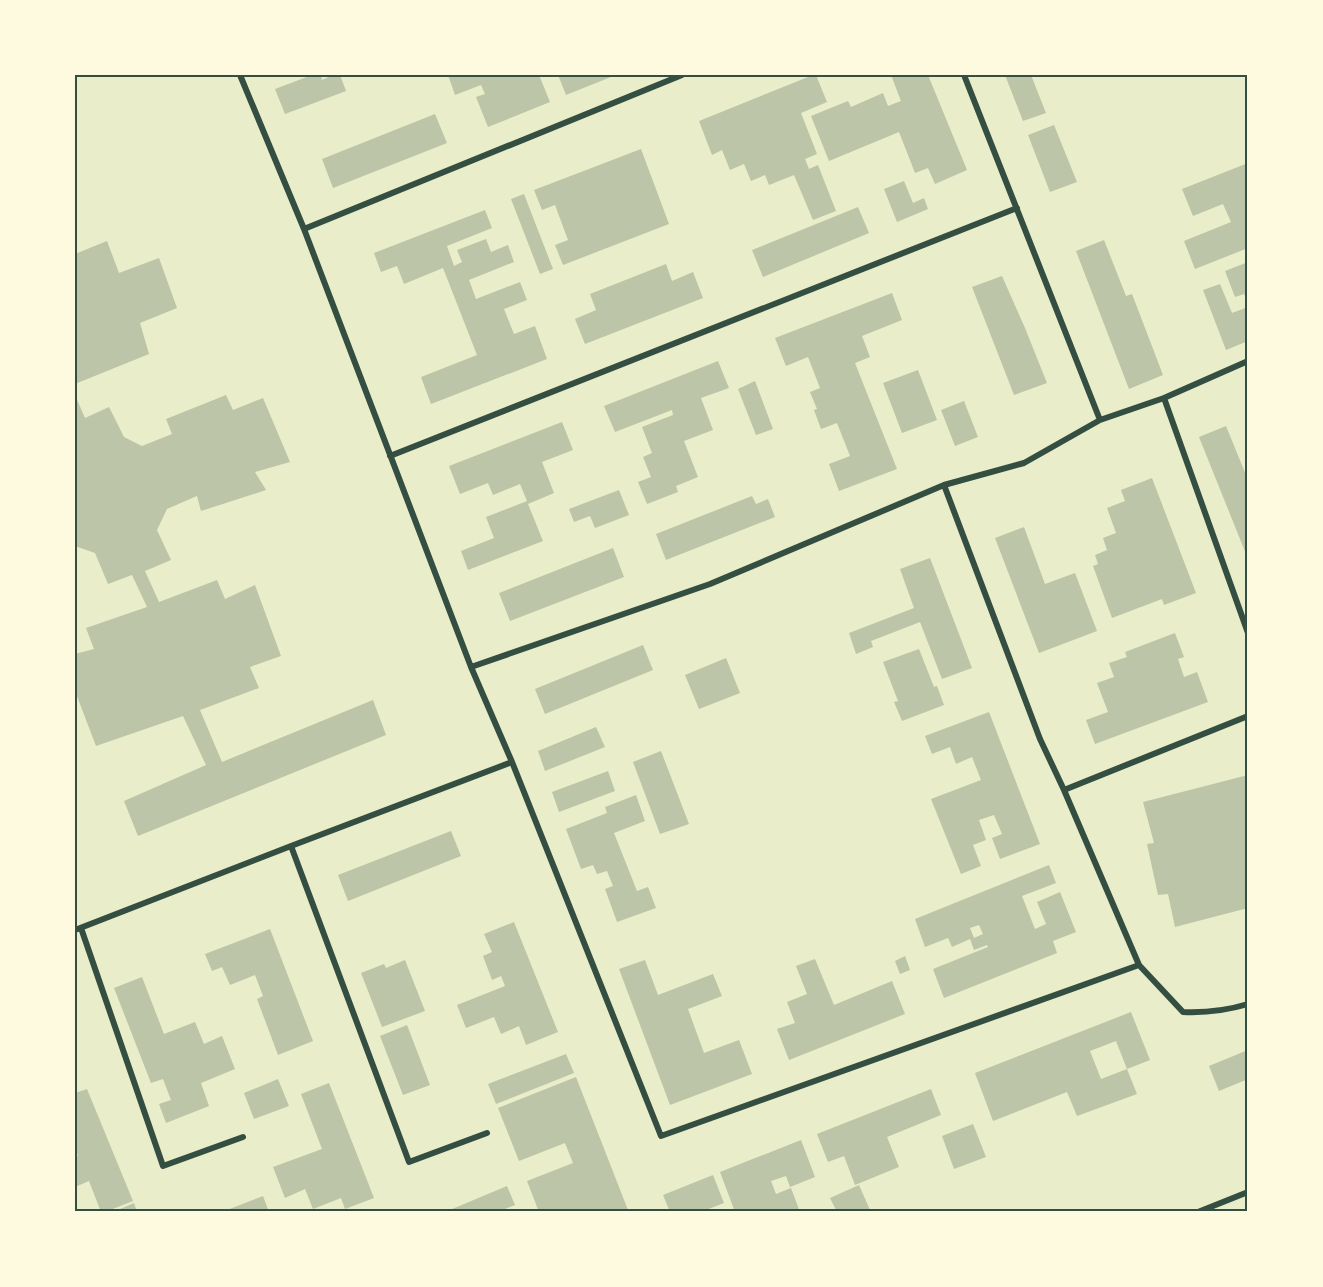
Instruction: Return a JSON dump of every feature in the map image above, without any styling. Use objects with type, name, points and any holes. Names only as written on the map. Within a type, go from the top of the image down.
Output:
[{"type":"street","points":[[240,75],[304,230],[471,667],[512,762],[661,1136],[1139,965]]},
{"type":"street","points":[[304,230],[682,75]]},
{"type":"street","points":[[964,75],[1100,420]]},
{"type":"street","points":[[390,456],[1017,208]]},
{"type":"street","points":[[471,667],[710,584],[944,485],[1024,464],[1100,420],[1164,398],[1248,361]]},
{"type":"street","points":[[1164,398],[1248,633]]},
{"type":"street","points":[[944,485],[1040,739],[1139,965],[1183,1012],[1205,1013],[1229,1010],[1248,1004]]},
{"type":"street","points":[[1064,790],[1248,716]]},
{"type":"street","points":[[243,1137],[163,1166],[78,929],[512,762]]},
{"type":"street","points":[[291,846],[409,1162],[488,1133]]},
{"type":"street","points":[[1198,1212],[1248,1192]]},
{"type":"building","points":[[312,75],[321,75],[322,80],[333,75],[340,75],[346,91],[285,114],[275,89]]},
{"type":"building","points":[[448,75],[539,75],[550,102],[488,127],[476,97],[485,94],[481,85],[455,95]]},
{"type":"building","points":[[558,75],[616,75],[566,95]]},
{"type":"building","points":[[816,75],[827,102],[801,113],[817,154],[805,159],[809,169],[818,165],[836,211],[813,220],[794,175],[769,185],[765,175],[751,181],[744,164],[730,170],[722,150],[712,155],[699,121]]},
{"type":"building","points":[[891,75],[928,75],[967,170],[935,184],[928,168],[915,173],[899,132],[829,161],[811,116],[848,101],[851,107],[883,93],[888,106],[901,101]]},
{"type":"building","points":[[1005,75],[1031,75],[1046,113],[1023,121]]},
{"type":"building","points":[[435,114],[447,143],[333,188],[322,159]]},
{"type":"building","points":[[1054,125],[1077,182],[1050,192],[1028,135]]},
{"type":"building","points":[[641,149],[669,224],[563,265],[555,245],[568,240],[555,205],[542,210],[534,190]]},
{"type":"building","points":[[1248,163],[1248,189],[1246,190],[1248,194],[1248,248],[1195,269],[1184,241],[1231,222],[1223,204],[1193,216],[1182,189]]},
{"type":"building","points":[[904,181],[913,203],[924,198],[928,209],[897,222],[884,189]]},
{"type":"building","points":[[524,194],[553,269],[540,274],[511,199]]},
{"type":"building","points":[[858,207],[869,233],[763,277],[752,250]]},
{"type":"building","points":[[485,210],[492,228],[447,246],[454,266],[462,262],[457,250],[486,239],[491,252],[508,245],[514,262],[469,280],[476,299],[520,282],[527,300],[504,309],[514,334],[535,326],[547,359],[431,404],[421,377],[477,355],[443,268],[404,284],[397,266],[381,272],[374,253]]},
{"type":"building","points":[[1104,240],[1126,296],[1132,294],[1163,375],[1129,389],[1076,251]]},
{"type":"building","points":[[107,241],[119,273],[159,258],[177,308],[140,323],[149,354],[75,384],[75,254]]},
{"type":"building","points":[[1248,262],[1248,303],[1244,294],[1235,297],[1225,271]]},
{"type":"building","points":[[666,264],[672,281],[693,272],[703,298],[585,344],[575,319],[596,310],[590,294]]},
{"type":"building","points":[[1002,276],[1047,383],[1014,395],[972,287]]},
{"type":"building","points":[[1220,284],[1232,313],[1248,307],[1248,341],[1226,350],[1203,290]]},
{"type":"building","points":[[892,293],[902,320],[862,336],[870,357],[855,363],[897,469],[839,491],[829,464],[850,456],[837,423],[821,429],[814,410],[817,409],[810,392],[820,388],[808,357],[786,366],[775,338]]},
{"type":"building","points":[[718,361],[729,388],[701,398],[713,430],[684,441],[698,477],[676,486],[678,492],[647,504],[638,482],[651,477],[643,457],[652,453],[642,427],[673,415],[672,410],[615,432],[604,406]]},
{"type":"building","points":[[918,370],[937,420],[902,433],[883,383]]},
{"type":"building","points":[[755,381],[773,429],[756,435],[738,389]]},
{"type":"building","points":[[75,395],[85,418],[109,407],[124,437],[142,446],[172,434],[166,419],[226,395],[233,410],[263,398],[290,462],[255,472],[266,490],[201,511],[197,496],[167,509],[157,530],[171,560],[145,571],[159,602],[217,580],[225,599],[255,585],[281,656],[250,667],[259,688],[200,710],[222,762],[373,700],[386,735],[138,836],[124,801],[206,765],[183,716],[96,746],[75,691],[75,654],[94,649],[86,628],[147,607],[132,575],[108,584],[95,553],[75,546]]},
{"type":"building","points":[[964,401],[978,437],[955,446],[941,410]]},
{"type":"building","points":[[562,422],[573,450],[542,462],[554,493],[528,504],[543,541],[468,570],[461,551],[494,538],[486,517],[527,501],[520,484],[493,495],[488,483],[460,494],[449,466]]},
{"type":"building","points":[[1226,426],[1246,475],[1248,474],[1248,559],[1199,437]]},
{"type":"building","points":[[1152,478],[1196,593],[1164,605],[1162,599],[1112,618],[1093,566],[1098,564],[1095,555],[1107,550],[1103,538],[1116,533],[1107,508],[1125,501],[1121,490]]},
{"type":"building","points":[[619,490],[629,515],[595,528],[590,516],[574,522],[569,509]]},
{"type":"building","points":[[752,496],[756,504],[768,499],[775,517],[666,560],[656,534]]},
{"type":"building","points":[[1024,527],[1045,584],[1075,573],[1097,631],[1039,653],[995,538]]},
{"type":"building","points":[[613,548],[624,577],[510,621],[499,593]]},
{"type":"building","points":[[930,558],[972,668],[942,679],[920,622],[871,641],[873,647],[856,654],[849,633],[914,608],[900,569]]},
{"type":"building","points":[[1175,633],[1184,657],[1178,659],[1184,677],[1197,672],[1208,702],[1095,744],[1086,720],[1108,712],[1097,683],[1114,677],[1109,663],[1127,657],[1125,652]]},
{"type":"building","points":[[643,645],[653,670],[545,714],[535,689]]},
{"type":"building","points":[[919,649],[944,705],[902,721],[894,702],[898,701],[883,662]]},
{"type":"building","points":[[726,658],[740,693],[699,709],[685,675]]},
{"type":"building","points":[[989,712],[1040,844],[1000,859],[992,838],[1002,834],[994,815],[979,820],[986,840],[973,845],[981,866],[961,874],[931,799],[981,780],[972,757],[956,764],[950,747],[932,754],[925,736]]},
{"type":"building","points":[[596,727],[605,747],[545,771],[538,751]]},
{"type":"building","points":[[661,751],[689,824],[660,834],[633,762]]},
{"type":"building","points":[[608,771],[615,791],[559,812],[552,792]]},
{"type":"building","points":[[1248,775],[1248,908],[1175,927],[1168,894],[1158,895],[1147,844],[1154,843],[1143,802]]},
{"type":"building","points":[[636,795],[645,821],[614,833],[637,891],[648,887],[656,908],[617,922],[605,889],[613,886],[607,871],[597,874],[593,865],[581,869],[566,829],[607,813],[605,807]]},
{"type":"building","points":[[451,831],[461,856],[348,901],[338,875]]},
{"type":"building","points":[[1049,865],[1056,883],[1022,896],[1035,929],[1046,924],[1037,902],[1060,892],[1076,932],[1053,941],[1057,953],[944,998],[933,969],[988,947],[987,945],[974,950],[970,939],[952,947],[948,938],[925,947],[915,919]],"holes":[[[979,925],[983,934],[974,938],[970,928]]]},
{"type":"building","points":[[514,922],[558,1032],[526,1045],[519,1026],[501,1034],[494,1017],[466,1028],[457,1005],[505,986],[501,976],[492,980],[483,956],[492,952],[484,934]]},
{"type":"building","points":[[270,929],[313,1041],[278,1055],[257,999],[263,996],[255,975],[230,985],[222,967],[212,971],[205,954]]},
{"type":"building","points":[[905,956],[910,970],[900,974],[895,961]]},
{"type":"building","points":[[815,959],[834,1005],[892,981],[905,1014],[789,1060],[777,1029],[795,1023],[787,1002],[807,994],[796,966]]},
{"type":"building","points":[[405,960],[425,1011],[382,1027],[361,973],[384,964],[386,968]]},
{"type":"building","points":[[645,960],[658,995],[713,974],[722,996],[688,1009],[704,1053],[739,1040],[752,1074],[670,1105],[619,969]]},
{"type":"building","points":[[142,977],[164,1034],[195,1022],[204,1044],[222,1036],[235,1069],[201,1083],[209,1106],[166,1123],[159,1104],[171,1100],[163,1079],[151,1083],[114,988]]},
{"type":"building","points":[[1131,1012],[1150,1060],[1127,1069],[1137,1094],[1077,1116],[1067,1092],[993,1121],[975,1073]],"holes":[[[1116,1041],[1127,1069],[1101,1079],[1090,1051]]]},
{"type":"building","points":[[407,1025],[430,1085],[403,1095],[380,1036]]},
{"type":"building","points":[[1248,1050],[1248,1079],[1219,1091],[1209,1066]]},
{"type":"building","points":[[566,1054],[574,1073],[496,1104],[488,1084]]},
{"type":"building","points":[[576,1077],[628,1210],[623,1212],[539,1212],[527,1181],[573,1163],[565,1143],[519,1161],[498,1108]]},
{"type":"building","points":[[278,1079],[289,1106],[254,1119],[244,1093]]},
{"type":"building","points":[[329,1083],[374,1198],[345,1209],[341,1198],[313,1209],[305,1189],[285,1198],[273,1167],[322,1149],[301,1094]]},
{"type":"building","points":[[87,1089],[133,1201],[105,1212],[101,1212],[89,1181],[75,1187],[75,1157],[78,1156],[75,1148],[75,1093]]},
{"type":"building","points":[[931,1089],[941,1115],[887,1137],[899,1167],[855,1185],[844,1156],[828,1162],[817,1134]]},
{"type":"building","points":[[973,1124],[986,1157],[954,1169],[942,1136]]},
{"type":"building","points":[[801,1140],[815,1177],[790,1187],[786,1176],[771,1181],[776,1194],[791,1188],[800,1212],[735,1212],[720,1172]]},
{"type":"building","points":[[713,1175],[724,1203],[701,1212],[670,1212],[663,1195]]},
{"type":"building","points":[[859,1185],[870,1210],[837,1212],[830,1198]]},
{"type":"building","points":[[507,1186],[515,1205],[497,1212],[445,1212]]},
{"type":"building","points":[[263,1196],[269,1212],[222,1212]]},
{"type":"building","points":[[134,1203],[137,1212],[113,1212]]}]
